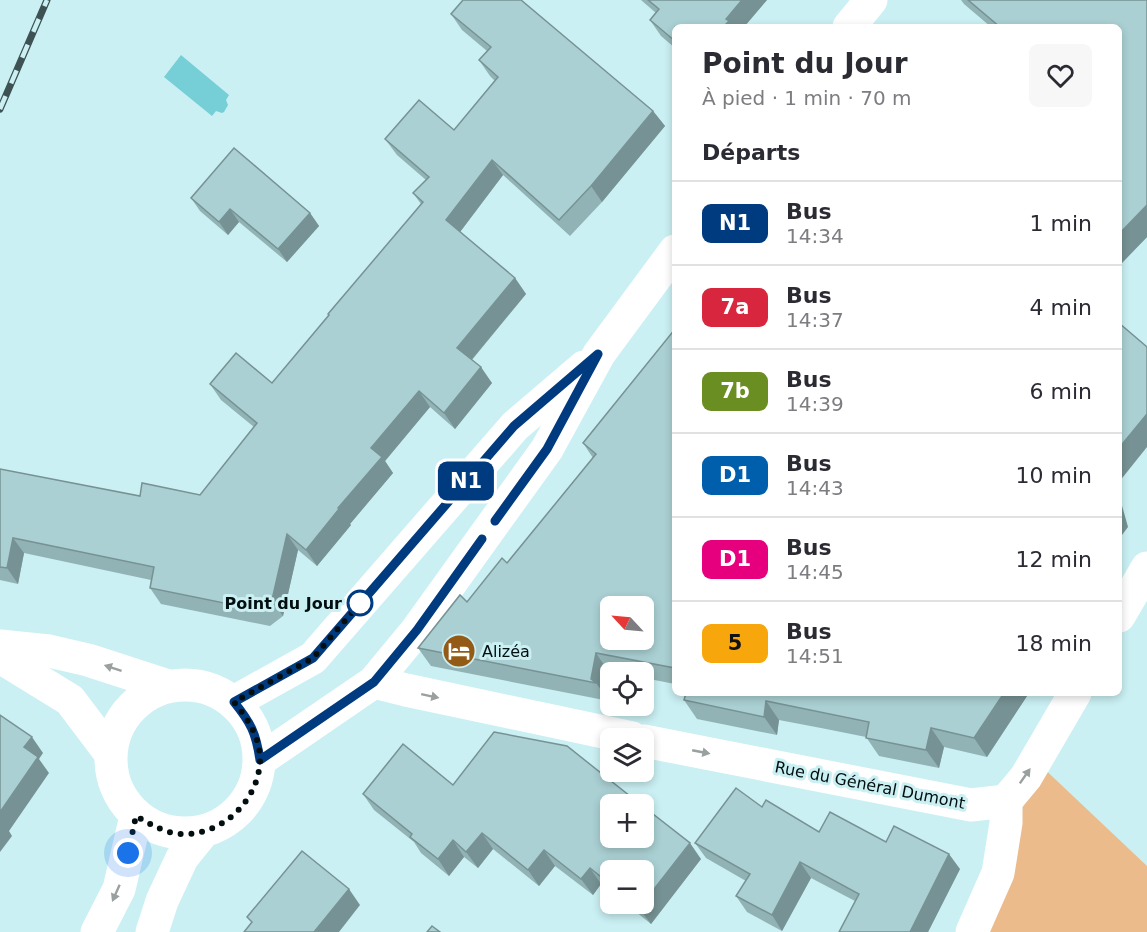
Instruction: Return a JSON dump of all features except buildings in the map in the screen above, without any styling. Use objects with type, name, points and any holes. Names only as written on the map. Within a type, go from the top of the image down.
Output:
[{"type":"main road","points":[[851,24],[871,0]]},
{"type":"main road","points":[[260,760],[374,682],[417,630],[547,449],[598,354],[672,255]]},
{"type":"main road","points":[[234,702],[313,658],[514,426],[598,354]]},
{"type":"main road","points":[[1122,611],[1147,568]]},
{"type":"main road","points":[[0,646],[49,651],[88,660],[168,686]]},
{"type":"main road","points":[[0,657],[70,700],[110,753]]},
{"type":"main road","points":[[374,682],[600,731]]},
{"type":"main road","points":[[186,684],[219,693],[234,702],[248,719],[257,739],[260,760],[255,784],[243,806],[225,822],[203,832],[179,834],[156,828],[136,816],[121,798],[112,777],[110,753],[116,730],[129,710],[147,695],[168,686],[186,684]]},
{"type":"main road","points":[[972,932],[998,873],[1006,823],[1006,801],[1026,777],[1073,696]]},
{"type":"main road","name":"Rue du Général Dumont","points":[[654,743],[971,805],[1006,801]]},
{"type":"main road","points":[[97,932],[119,889],[136,816]]},
{"type":"main road","points":[[152,932],[162,901],[182,858],[203,832]]},
{"type":"shaded area","points":[[1036,761],[1147,866],[1147,932],[972,932]]},
{"type":"water","points":[[181,55],[229,95],[226,100],[228,105],[224,112],[216,111],[212,116],[164,77]]},
{"type":"railway","points":[[0,109],[47,0]]},
{"type":"bus line","name":"N1","points":[[482,539],[417,630],[374,682],[260,760],[257,739],[248,719],[234,702],[313,658],[514,426],[598,354],[547,449],[495,521]]},
{"type":"place","name":"Point du Jour","points":[[360,603]]},
{"type":"place","name":"Alizéa","points":[[459,651]]},
{"type":"route","points":[[128,853],[136,816],[156,828],[179,834],[203,832],[225,822],[243,806],[255,784],[260,760],[257,739],[248,719],[234,702],[313,658],[360,603]]}]
